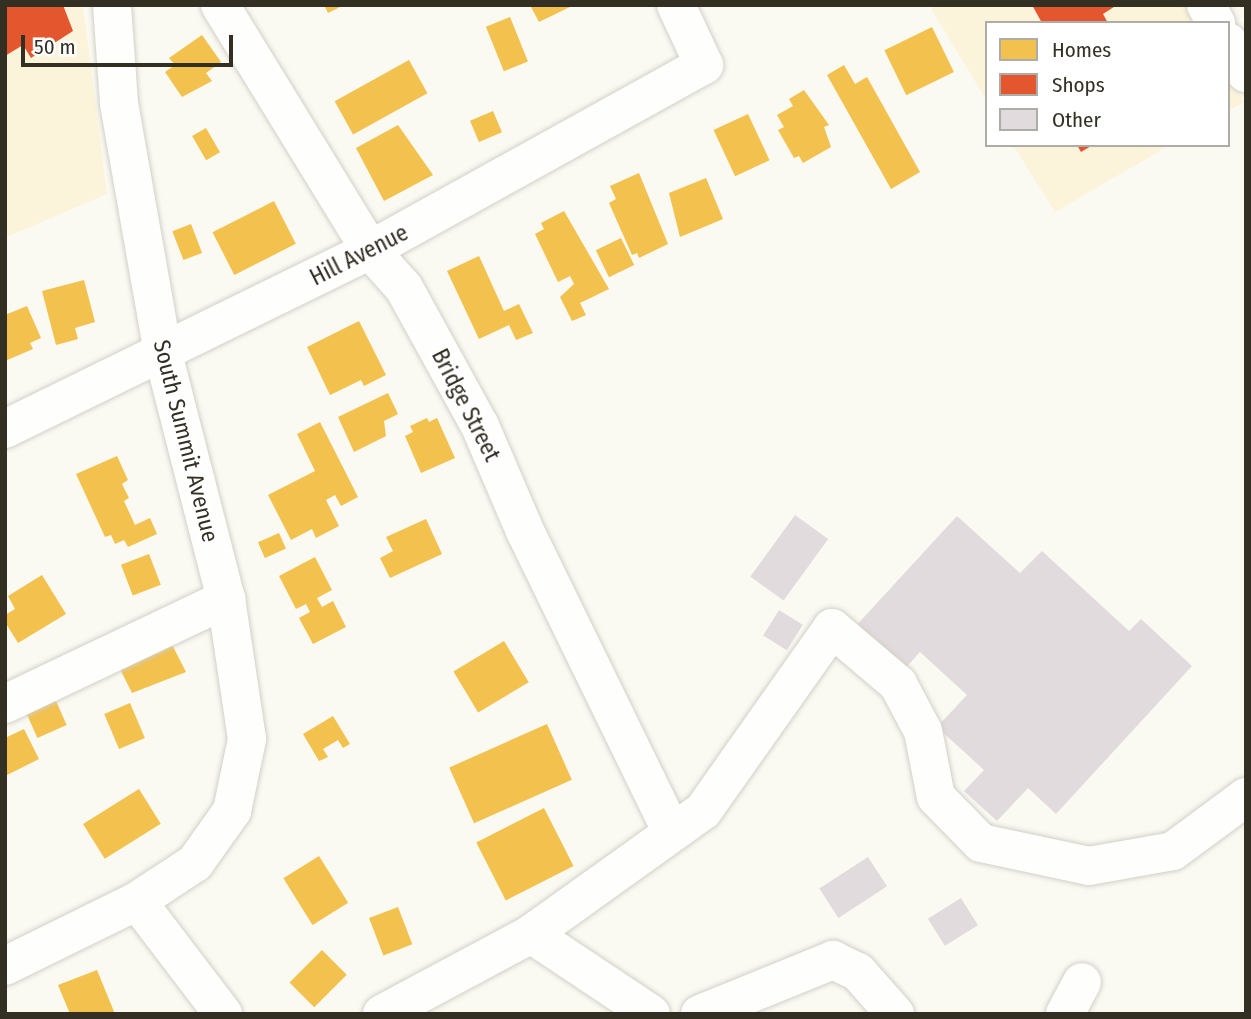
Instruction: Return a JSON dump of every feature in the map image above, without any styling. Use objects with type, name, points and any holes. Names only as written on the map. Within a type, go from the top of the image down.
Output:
[{"type":"street","name":"South Summit Avenue","points":[[112,5],[119,103],[163,353],[226,599],[247,739],[232,811],[195,863],[137,901]]},
{"type":"street","name":"Bridge Street","points":[[220,5],[370,250],[404,288],[480,426],[525,531],[671,830]]},
{"type":"street","name":"Hill Avenue","points":[[5,429],[370,250],[704,65],[676,5]]},
{"type":"street","points":[[1206,5],[1215,21]]},
{"type":"street","points":[[1230,45],[1246,73]]},
{"type":"street","points":[[5,704],[226,599]]},
{"type":"street","points":[[382,1014],[531,934],[671,830],[703,811],[832,628],[898,684],[923,731],[936,797],[981,843],[1088,866],[1173,850],[1246,797]]},
{"type":"street","points":[[5,966],[137,901],[223,1014]]},
{"type":"street","points":[[531,934],[651,1014]]},
{"type":"street","points":[[700,1014],[833,960],[858,972],[895,1014]]},
{"type":"shaded area","points":[[5,5],[83,5],[107,194],[5,238]]},
{"type":"shaded area","points":[[937,5],[1188,5],[1197,21],[985,21],[985,98],[931,9]]},
{"type":"shaded area","points":[[1230,78],[1244,102],[1230,110]]},
{"type":"shaded area","points":[[1014,147],[1167,147],[1055,212]]},
{"type":"building: Homes","points":[[324,5],[344,5],[328,13]]},
{"type":"building: Homes","points":[[530,5],[574,5],[539,22]]},
{"type":"building: Homes","points":[[510,17],[528,62],[504,71],[486,27]]},
{"type":"building: Homes","points":[[932,27],[954,72],[906,95],[884,50]]},
{"type":"building: Homes","points":[[202,35],[221,62],[206,73],[212,81],[182,97],[165,72],[175,65],[169,58]]},
{"type":"building: Homes","points":[[409,60],[427,93],[353,134],[335,101]]},
{"type":"building: Homes","points":[[844,65],[855,84],[867,77],[920,172],[891,189],[827,75]]},
{"type":"building: Homes","points":[[804,90],[829,125],[824,127],[831,147],[803,163],[799,156],[794,158],[778,130],[784,127],[777,115],[793,106],[789,99]]},
{"type":"building: Homes","points":[[493,111],[502,132],[479,142],[470,121]]},
{"type":"building: Homes","points":[[748,114],[770,160],[735,176],[714,130]]},
{"type":"building: Homes","points":[[398,125],[433,175],[384,201],[356,148]]},
{"type":"building: Homes","points":[[206,128],[220,152],[206,160],[192,136]]},
{"type":"building: Homes","points":[[639,173],[668,244],[639,258],[637,253],[632,255],[609,203],[616,199],[610,186]]},
{"type":"building: Homes","points":[[706,178],[723,219],[680,237],[669,193]]},
{"type":"building: Homes","points":[[274,201],[296,244],[234,275],[213,232]]},
{"type":"building: Homes","points":[[564,211],[609,289],[580,303],[586,315],[572,321],[560,297],[574,284],[570,276],[558,282],[535,234],[544,229],[541,223]]},
{"type":"building: Homes","points":[[191,224],[202,253],[183,260],[172,231]]},
{"type":"building: Homes","points":[[621,238],[634,265],[609,277],[596,250]]},
{"type":"building: Homes","points":[[479,256],[504,311],[519,304],[533,333],[516,340],[509,325],[479,339],[447,271]]},
{"type":"building: Homes","points":[[84,280],[95,322],[75,328],[78,339],[56,345],[42,291]]},
{"type":"building: Homes","points":[[27,306],[41,338],[30,343],[33,349],[5,361],[5,315]]},
{"type":"building: Homes","points":[[359,321],[386,375],[364,386],[361,380],[330,395],[307,347]]},
{"type":"building: Homes","points":[[388,393],[398,414],[384,421],[386,436],[354,452],[338,417]]},
{"type":"building: Homes","points":[[427,418],[429,422],[437,418],[455,458],[421,473],[405,436],[413,432],[410,426]]},
{"type":"building: Homes","points":[[320,422],[358,497],[341,506],[335,495],[326,500],[339,526],[316,538],[312,529],[291,540],[268,495],[315,471],[297,434]]},
{"type":"building: Homes","points":[[117,456],[128,480],[122,484],[129,498],[124,501],[135,525],[150,518],[157,534],[128,547],[124,540],[115,544],[111,535],[105,537],[76,474]]},
{"type":"building: Homes","points":[[426,519],[442,554],[390,578],[380,558],[393,551],[386,537]]},
{"type":"building: Homes","points":[[279,533],[286,549],[265,558],[258,542]]},
{"type":"building: Homes","points":[[149,554],[161,585],[133,596],[121,565]]},
{"type":"building: Homes","points":[[315,557],[332,590],[317,598],[322,607],[333,601],[346,627],[313,644],[299,618],[310,612],[306,604],[296,609],[279,576]]},
{"type":"building: Homes","points":[[42,575],[66,614],[18,643],[5,622],[5,615],[15,609],[8,596]]},
{"type":"building: Homes","points":[[167,635],[186,672],[132,693],[116,661]]},
{"type":"building: Homes","points":[[504,641],[529,682],[478,713],[453,671]]},
{"type":"building: Homes","points":[[52,692],[67,725],[37,738],[23,705]]},
{"type":"building: Homes","points":[[130,703],[145,738],[119,749],[104,714]]},
{"type":"building: Homes","points":[[333,716],[350,744],[343,748],[338,740],[323,749],[328,757],[319,761],[303,734]]},
{"type":"building: Homes","points":[[547,724],[572,780],[474,823],[449,768]]},
{"type":"building: Homes","points":[[24,729],[39,759],[5,776],[5,738]]},
{"type":"building: Homes","points":[[139,789],[161,824],[105,859],[83,824]]},
{"type":"building: Homes","points":[[544,808],[574,866],[506,900],[476,843]]},
{"type":"building: Homes","points":[[319,856],[348,903],[313,925],[283,878]]},
{"type":"building: Homes","points":[[398,907],[412,944],[383,955],[369,918]]},
{"type":"building: Homes","points":[[322,950],[347,975],[314,1007],[289,983]]},
{"type":"building: Homes","points":[[97,970],[115,1014],[70,1014],[58,985]]},
{"type":"building: Shops","points":[[5,5],[63,5],[73,31],[31,58],[23,45],[5,56]]},
{"type":"building: Shops","points":[[1032,5],[1117,5],[1103,14],[1107,21],[1041,21]]},
{"type":"building: Other","points":[[795,515],[828,539],[783,601],[750,576]]},
{"type":"building: Other","points":[[957,516],[1020,573],[1042,551],[1129,631],[1141,619],[1192,666],[1056,814],[1028,788],[997,821],[964,791],[984,770],[937,727],[967,695],[920,652],[902,672],[854,628]]},
{"type":"building: Other","points":[[779,610],[803,625],[787,650],[763,635]]},
{"type":"building: Other","points":[[868,857],[887,886],[838,918],[819,889]]},
{"type":"building: Other","points":[[961,898],[978,925],[945,946],[928,919]]}]
